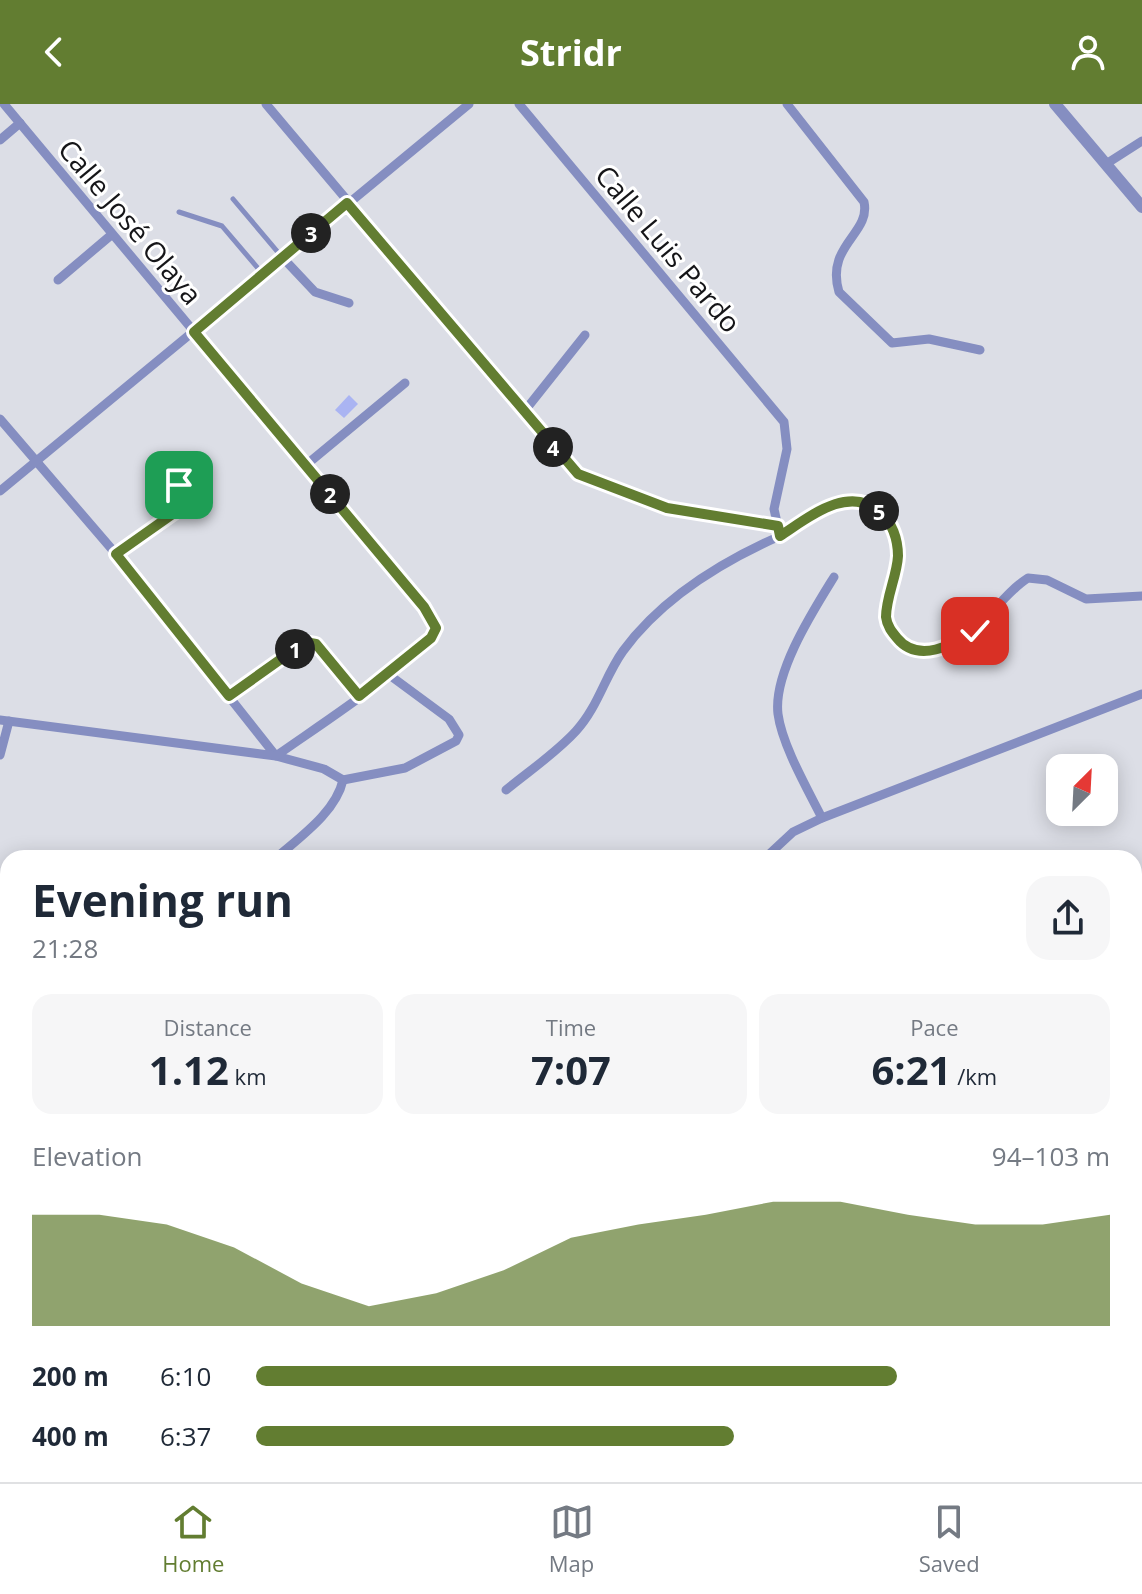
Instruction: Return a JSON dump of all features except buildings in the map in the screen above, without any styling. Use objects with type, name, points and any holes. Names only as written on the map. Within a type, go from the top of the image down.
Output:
[{"type":"street","name":"Calle José Olaya","points":[[4,104],[110,236],[424,607],[436,628],[431,638],[388,674]]},
{"type":"street","points":[[266,104],[523,413],[578,474],[667,508],[779,531]]},
{"type":"street","points":[[0,491],[469,104]]},
{"type":"street","name":"Calle Luis Pardo","points":[[519,104],[784,422],[787,449],[774,509],[779,531]]},
{"type":"street","points":[[787,104],[864,202],[866,211],[862,220],[836,260],[839,292],[892,343],[929,339],[980,350]]},
{"type":"street","points":[[1055,104],[1142,207]]},
{"type":"street","points":[[0,140],[20,123]]},
{"type":"street","points":[[1106,164],[1142,141]]},
{"type":"street","points":[[58,280],[110,236]]},
{"type":"street","points":[[282,257],[315,292],[349,303]]},
{"type":"street","points":[[523,413],[585,335]]},
{"type":"street","points":[[306,465],[405,383]]},
{"type":"street","points":[[0,419],[116,554],[276,756]]},
{"type":"street","points":[[116,554],[177,511],[182,500],[179,485]]},
{"type":"street","points":[[506,790],[576,731],[597,702],[622,652],[654,616],[700,578],[741,553],[821,510],[849,500],[872,506],[890,521],[898,553],[886,617],[889,628],[904,646],[932,652],[975,631],[998,601],[1028,578],[1047,580],[1086,599],[1142,596]]},
{"type":"street","points":[[822,818],[782,728],[778,701],[791,656],[834,577]]},
{"type":"street","points":[[229,696],[305,642],[316,644],[359,696]]},
{"type":"street","points":[[0,755],[5,721],[276,756],[324,769],[343,780],[405,768],[456,741],[459,735],[449,719],[388,674],[276,756]]},
{"type":"street","points":[[774,850],[793,832],[822,818],[1142,694]]},
{"type":"street","points":[[285,850],[325,812],[341,790],[343,780]]},
{"type":"lane","points":[[233,199],[282,257]]},
{"type":"lane","points":[[179,212],[222,226],[262,273]]},
{"type":"route","points":[[179,485],[182,500],[177,511],[116,554],[229,696],[305,642],[316,644],[359,696],[431,638],[436,628],[424,607],[194,332],[347,203],[578,474],[667,508],[778,526],[780,536],[821,510],[849,500],[872,506],[890,521],[898,553],[895,583],[886,617],[889,628],[904,646],[932,652],[955,644],[975,631]]}]
